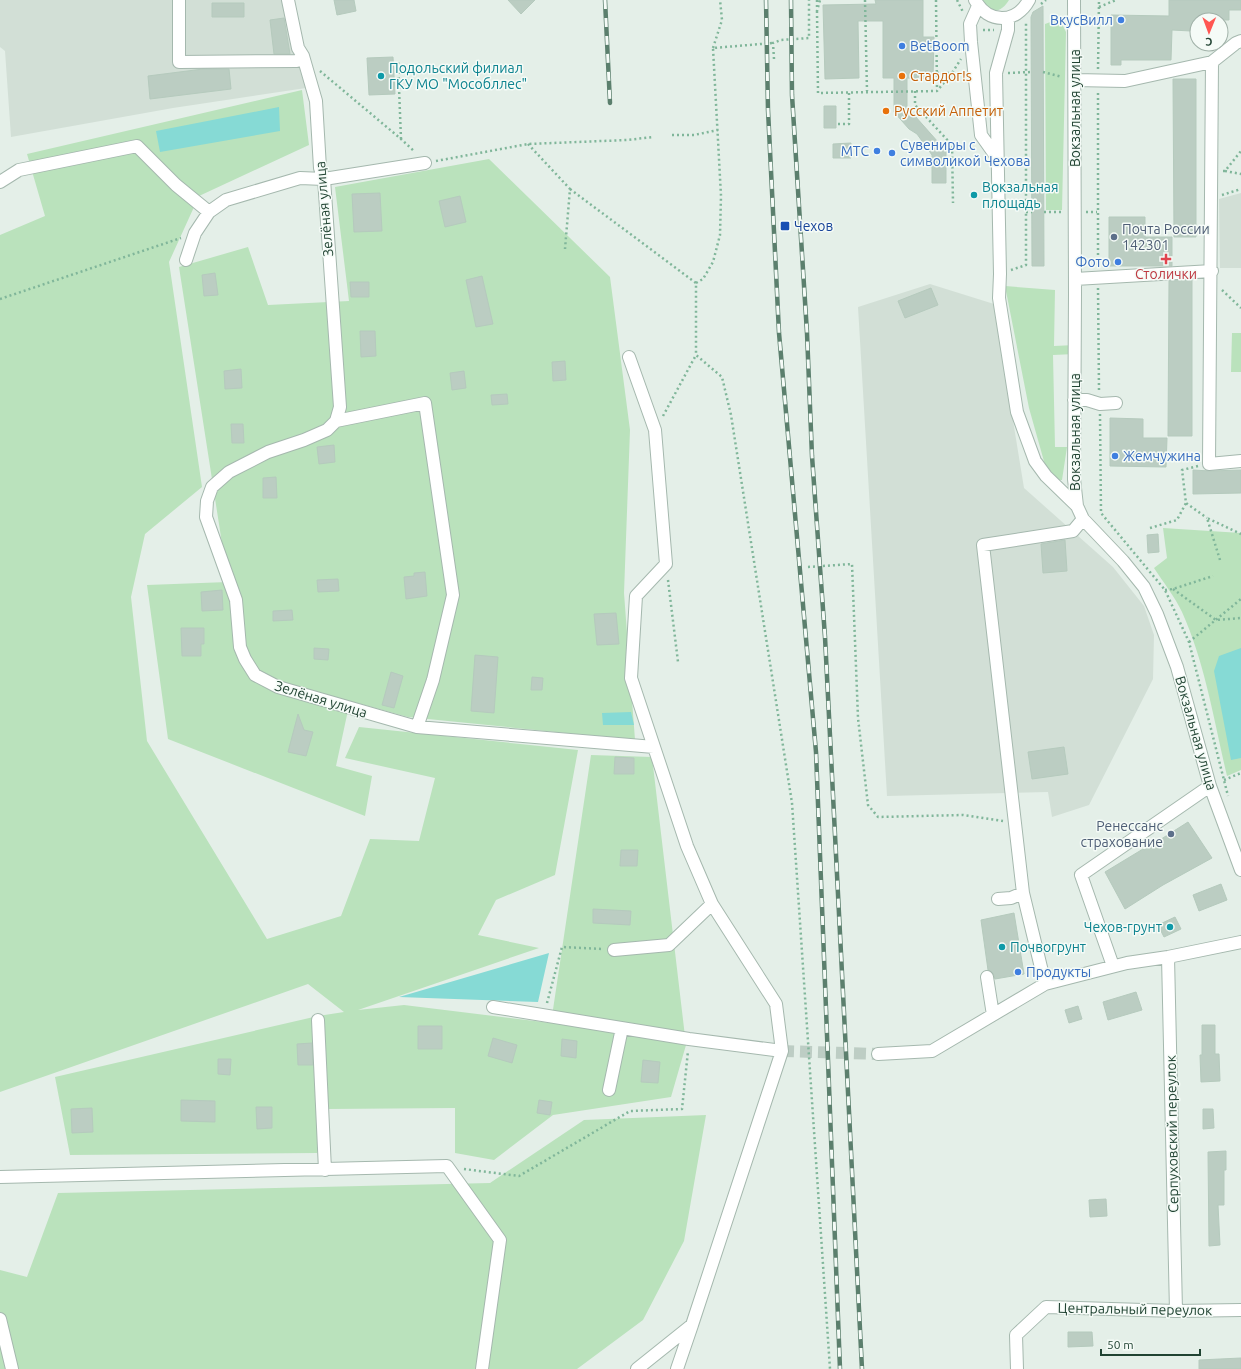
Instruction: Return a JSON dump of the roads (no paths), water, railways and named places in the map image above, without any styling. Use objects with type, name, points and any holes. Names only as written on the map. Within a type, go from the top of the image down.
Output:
[{"type":"street","points":[[179,0],[179,62],[297,61],[303,56]]},
{"type":"street","name":"Зелёная улица","points":[[288,0],[298,48],[303,56],[316,101],[320,168],[324,179],[340,407],[336,421],[327,430],[304,440],[268,452],[228,472],[212,486],[207,502],[206,517],[236,600],[240,647],[245,659],[255,675],[278,687],[416,727],[654,747]]},
{"type":"street","name":"Вокзальная улица","points":[[1074,0],[1074,480],[1077,506],[1083,518],[1123,561],[1140,582],[1157,614],[1177,667],[1210,786],[1241,870]]},
{"type":"street","points":[[998,159],[981,135],[970,24],[977,3],[987,14],[997,18],[1008,18],[1017,14],[1025,7],[1033,4]]},
{"type":"street","points":[[1008,18],[1008,30],[996,73],[1000,274],[999,298],[1017,412],[1034,461],[1046,476],[1077,506]]},
{"type":"street","points":[[1075,80],[1125,81],[1212,62],[1236,43],[1241,41]]},
{"type":"street","points":[[1212,62],[1210,464],[1241,461]]},
{"type":"street","points":[[0,182],[19,170],[137,146],[176,185],[209,212]]},
{"type":"street","points":[[186,260],[195,233],[209,212],[226,200],[300,178],[324,179],[426,162]]},
{"type":"street","points":[[1075,279],[1212,276]]},
{"type":"street","points":[[629,357],[655,430],[666,564],[636,596],[631,678],[687,846],[712,904],[776,1004],[782,1051],[677,1369]]},
{"type":"street","points":[[1074,400],[1087,400],[1100,404],[1116,403]]},
{"type":"street","name":"Зелёная улица","points":[[336,421],[426,403],[453,595],[433,680],[416,727]]},
{"type":"street","points":[[1045,984],[1023,893],[983,545],[1073,531],[1083,518]]},
{"type":"street","points":[[1113,966],[1081,875],[1210,786]]},
{"type":"street","points":[[998,899],[1011,898],[1023,893]]},
{"type":"street","points":[[614,950],[669,945],[712,904]]},
{"type":"street","points":[[878,1054],[932,1051],[1045,984],[1127,963],[1168,957],[1241,942]]},
{"type":"street","name":"Серпуховский переулок","points":[[1168,957],[1176,1311]]},
{"type":"street","points":[[986,978],[993,1015]]},
{"type":"street","points":[[493,1007],[689,1039],[782,1051]]},
{"type":"street","points":[[318,1020],[325,1170]]},
{"type":"street","points":[[609,1090],[622,1028]]},
{"type":"street","points":[[0,1177],[447,1166],[500,1240],[482,1369]]},
{"type":"street","name":"Центральный переулок","points":[[1017,1369],[1016,1335],[1046,1307],[1176,1311],[1241,1310]]},
{"type":"street","points":[[0,1319],[12,1369]]},
{"type":"street","points":[[637,1369],[692,1325]]},
{"type":"water","points":[[279,107],[280,131],[160,152],[156,131]]},
{"type":"water","points":[[1241,648],[1241,758],[1231,760],[1214,671],[1219,656]]},
{"type":"water","points":[[631,712],[634,725],[603,725],[602,713]]},
{"type":"water","points":[[549,953],[538,1002],[399,997]]},
{"type":"tunnel","points":[[782,1051],[878,1054]]},
{"type":"railway","points":[[605,0],[610,103]]},
{"type":"railway","points":[[766,0],[768,110],[779,333],[816,752],[840,1369]]},
{"type":"railway","points":[[791,0],[792,95],[807,333],[812,456],[825,637],[862,1369]]},
{"type":"place","name":"ВкусВилл","points":[[1121,20]]},
{"type":"place","name":"BetBoom","points":[[902,46]]},
{"type":"place","name":"Подольский филиал ГКУ МО \"Мособллес\"","points":[[381,76]]},
{"type":"place","name":"Стардог!s","points":[[902,76]]},
{"type":"place","name":"Русский Аппетит","points":[[886,111]]},
{"type":"place","name":"МТС","points":[[877,151]]},
{"type":"place","name":"Сувениры с символикой Чехова","points":[[892,153]]},
{"type":"place","name":"Вокзальная площадь","points":[[974,195]]},
{"type":"place","name":"Чехов","points":[[785,226]]},
{"type":"place","name":"Почта России 142301","points":[[1114,237]]},
{"type":"place","name":"Столички","points":[[1166,259]]},
{"type":"place","name":"Фото","points":[[1118,262]]},
{"type":"place","name":"Жемчужина","points":[[1115,456]]},
{"type":"place","name":"Ренессанс страхование","points":[[1171,834]]},
{"type":"place","name":"Чехов-грунт","points":[[1170,927]]},
{"type":"place","name":"Почвогрунт","points":[[1002,947]]},
{"type":"place","name":"Продукты","points":[[1018,972]]}]
